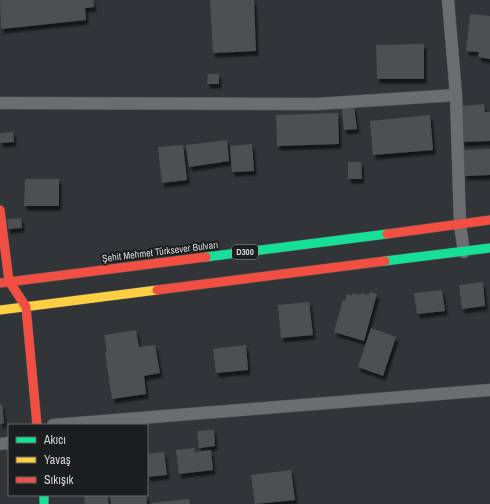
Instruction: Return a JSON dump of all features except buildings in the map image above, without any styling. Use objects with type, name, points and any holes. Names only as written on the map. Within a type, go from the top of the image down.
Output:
[{"type":"main road","points":[[0,210],[5,282],[26,307],[37,424]]},
{"type":"main road","name":"Şehit Mehmet Türksever Bulvarı","points":[[5,282],[490,220]]},
{"type":"main road","points":[[0,310],[490,248]]},
{"type":"street","points":[[448,0],[456,95],[460,225],[464,252]]},
{"type":"street","points":[[0,103],[316,104],[456,95]]},
{"type":"street","points":[[65,424],[490,390]]},
{"type":"traffic: fast","points":[[206,257],[387,234]]},
{"type":"traffic: fast","points":[[385,261],[490,248]]},
{"type":"traffic: fast","points":[[44,496],[44,504]]},
{"type":"traffic: slow","points":[[0,310],[157,290]]},
{"type":"traffic: jam","points":[[0,210],[9,281],[26,307],[37,424]]},
{"type":"traffic: jam","points":[[387,234],[490,220]]},
{"type":"traffic: jam","points":[[0,283],[206,257]]},
{"type":"traffic: jam","points":[[157,290],[385,261]]}]
